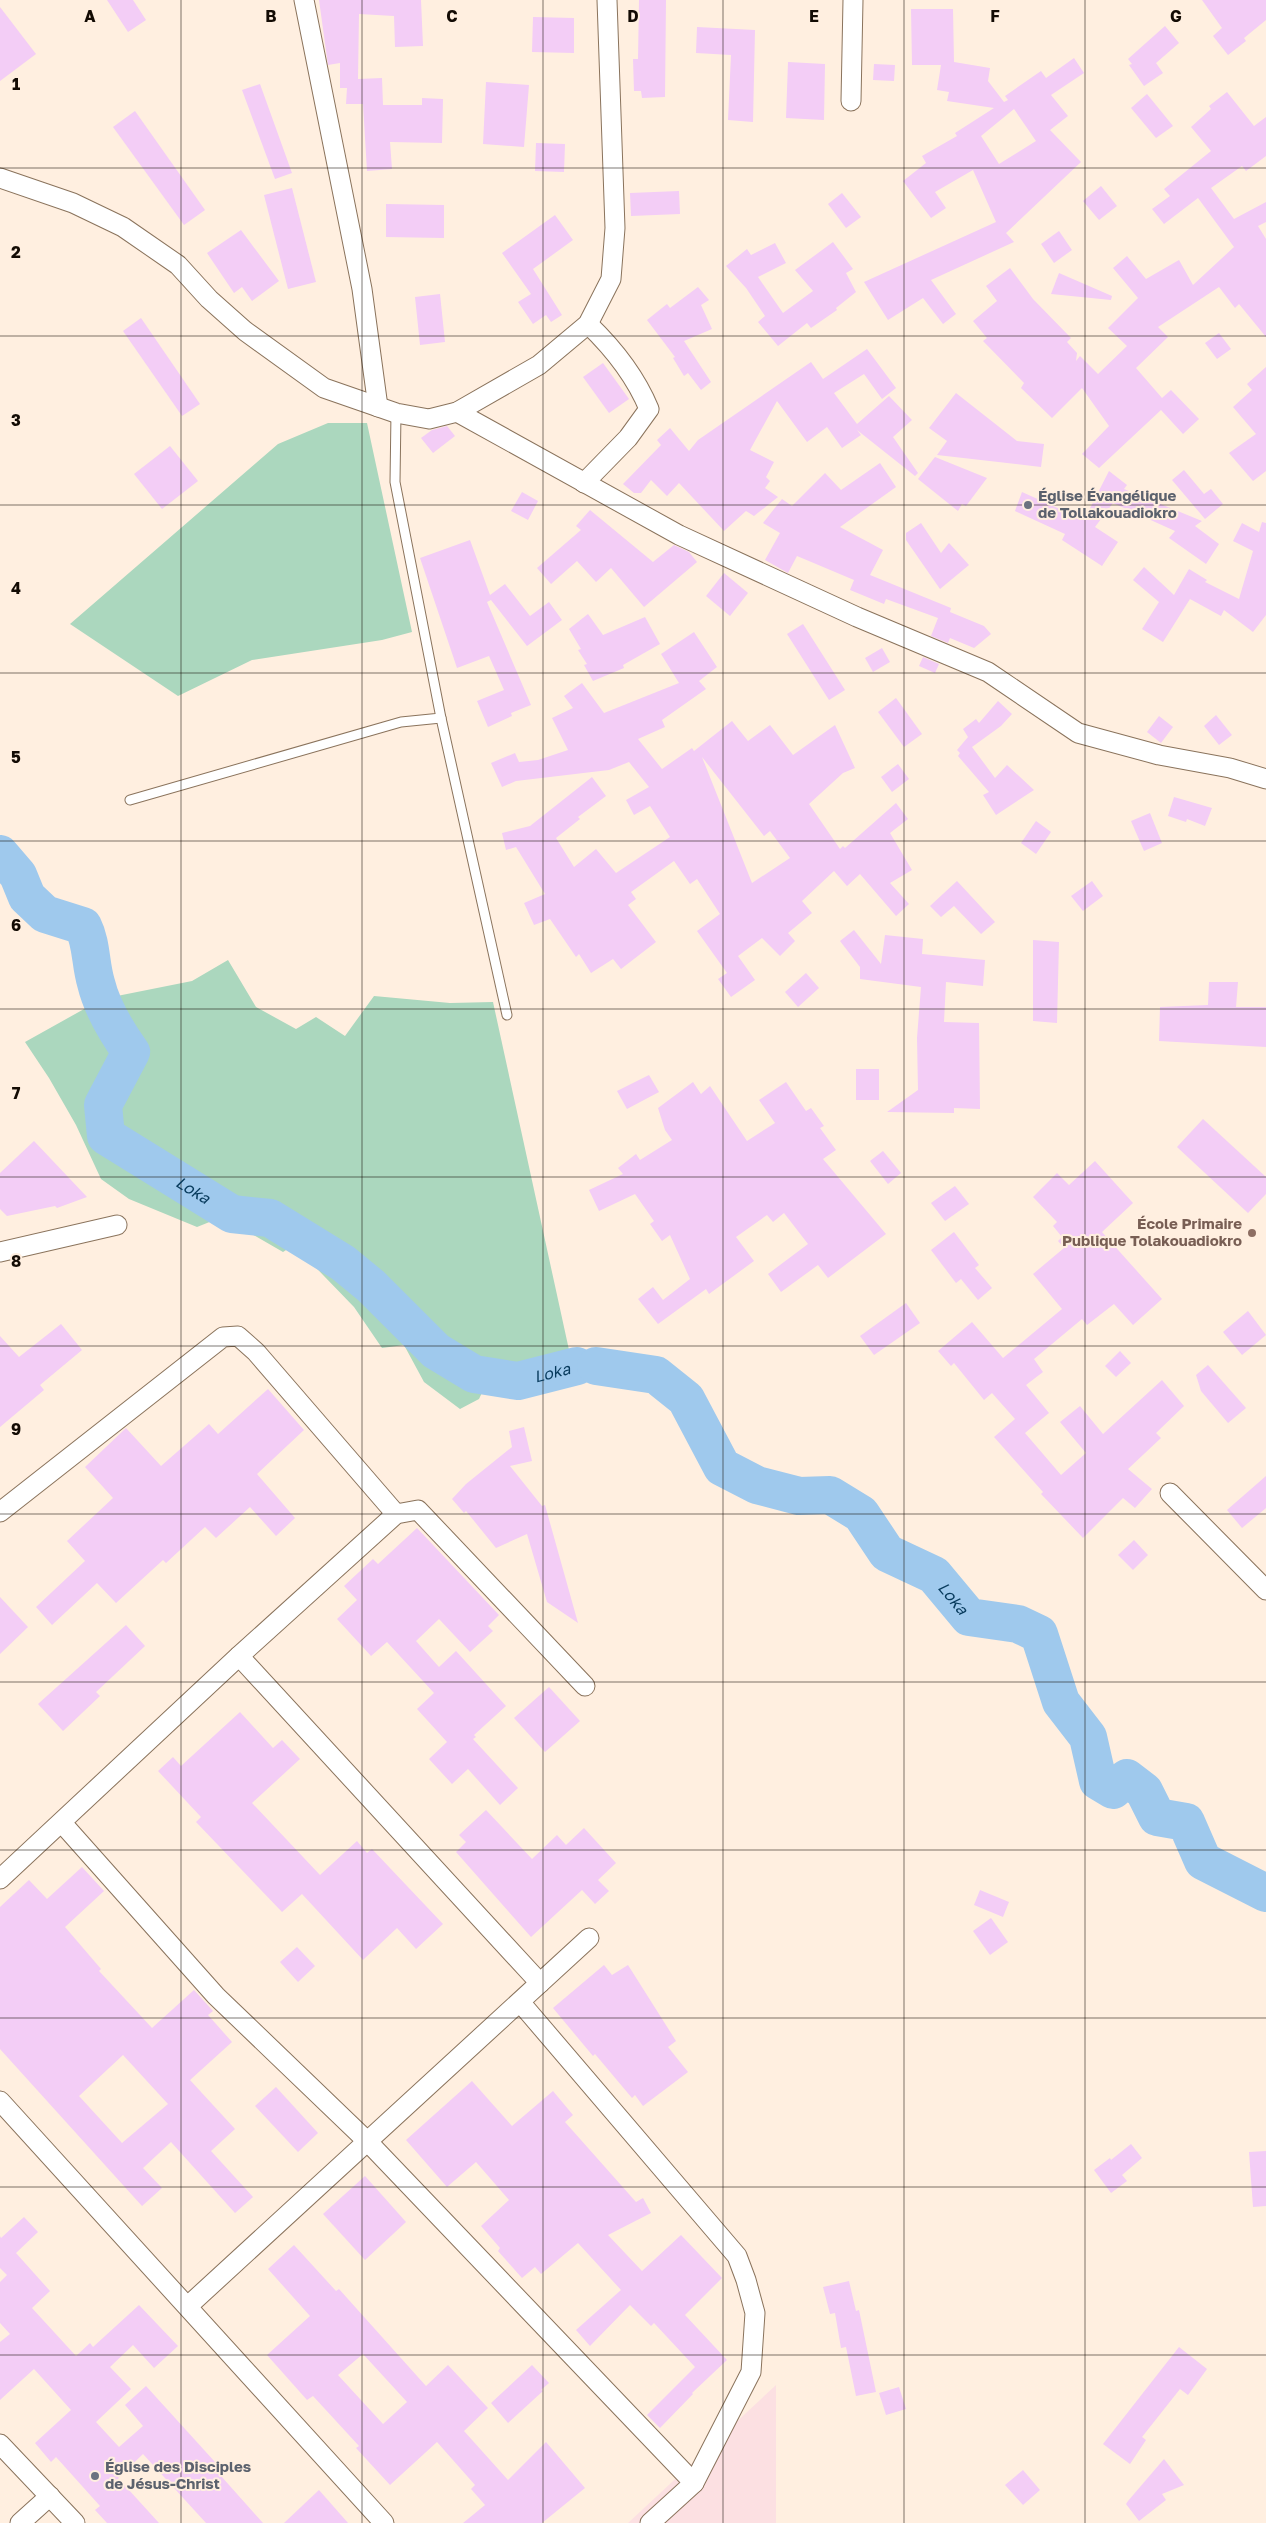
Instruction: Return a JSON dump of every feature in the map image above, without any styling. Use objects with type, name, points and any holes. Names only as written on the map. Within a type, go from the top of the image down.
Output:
[{"type":"street","points":[[304,0],[362,289],[378,407]]},
{"type":"street","points":[[0,178],[73,203],[123,228],[178,265],[209,299],[245,330],[324,388],[396,413],[429,419],[457,412],[539,365],[588,324],[611,279],[615,228],[607,0]]},
{"type":"street","points":[[851,101],[853,0]]},
{"type":"street","points":[[584,483],[628,438],[649,408],[626,366],[610,345],[588,324]]},
{"type":"street","points":[[457,412],[679,535],[858,617],[988,672],[1078,733],[1160,754],[1230,768],[1266,779]]},
{"type":"street","points":[[0,1252],[117,1225]]},
{"type":"street","points":[[0,1512],[223,1337],[238,1336],[256,1352],[396,1514]]},
{"type":"street","points":[[1170,1493],[1266,1590]]},
{"type":"street","points":[[0,1879],[239,1656],[396,1514],[418,1510],[585,1686]]},
{"type":"street","points":[[239,1656],[540,1983]]},
{"type":"street","points":[[62,1823],[216,1996],[368,2142],[694,2483]]},
{"type":"street","points":[[188,2306],[589,1938]]},
{"type":"street","points":[[520,2002],[737,2256],[755,2313],[751,2372],[694,2483],[650,2523]]},
{"type":"street","points":[[0,2101],[384,2523]]},
{"type":"street","points":[[0,2444],[75,2523]]},
{"type":"street","points":[[20,2523],[50,2496]]},
{"type":"lane","points":[[396,413],[395,482],[442,718],[507,1015]]},
{"type":"lane","points":[[130,800],[402,722],[442,718]]},
{"type":"shaded area","points":[[776,2385],[776,2523],[628,2523]]},
{"type":"green space","points":[[328,423],[367,423],[412,632],[382,640],[252,660],[178,696],[70,624],[278,444]]},
{"type":"green space","points":[[228,960],[256,1007],[296,1029],[316,1017],[345,1036],[374,996],[450,1003],[493,1002],[571,1359],[490,1376],[479,1399],[460,1409],[424,1382],[404,1345],[382,1348],[354,1307],[294,1245],[283,1252],[222,1217],[197,1227],[129,1199],[101,1179],[76,1125],[49,1078],[25,1042],[102,999],[192,981]]},
{"type":"building","points":[[107,0],[133,0],[146,20],[128,32]]},
{"type":"building","points":[[319,0],[421,0],[423,46],[395,47],[394,16],[359,14],[358,79],[382,78],[383,105],[422,105],[422,98],[443,99],[442,143],[390,142],[392,169],[367,171],[363,104],[346,104],[347,88],[340,88],[340,63],[328,65]]},
{"type":"building","points":[[639,0],[666,0],[665,97],[642,98],[641,91],[634,91],[633,59],[638,59]]},
{"type":"building","points":[[1202,0],[1266,0],[1266,20],[1244,38],[1246,41],[1228,55],[1213,36],[1222,28]]},
{"type":"building","points":[[0,7],[36,54],[0,81]]},
{"type":"building","points":[[911,9],[953,9],[954,62],[990,68],[988,81],[1004,102],[1008,100],[1005,96],[1041,71],[1046,78],[1074,58],[1084,73],[1051,95],[1068,116],[1050,130],[1081,162],[1006,233],[1014,242],[931,280],[956,314],[943,324],[923,298],[888,320],[864,282],[996,222],[973,170],[935,192],[946,208],[931,218],[903,181],[926,163],[922,156],[957,136],[955,133],[994,108],[947,101],[949,92],[937,90],[941,65],[912,65]],"holes":[[[1014,109],[1036,141],[999,164],[981,136]]]},
{"type":"building","points":[[533,17],[574,18],[574,53],[532,52]]},
{"type":"building","points":[[1165,26],[1179,43],[1156,63],[1163,73],[1144,86],[1129,65],[1132,64],[1128,59]]},
{"type":"building","points":[[697,27],[755,30],[753,122],[728,120],[731,55],[696,53]]},
{"type":"building","points":[[788,62],[825,64],[824,120],[786,118]]},
{"type":"building","points":[[874,64],[895,65],[894,81],[873,80]]},
{"type":"building","points":[[486,82],[529,85],[524,147],[483,144]]},
{"type":"building","points":[[260,84],[292,173],[275,179],[242,90]]},
{"type":"building","points":[[1227,92],[1254,126],[1266,117],[1266,156],[1246,171],[1242,166],[1211,188],[1234,219],[1266,202],[1266,222],[1258,226],[1266,239],[1266,337],[1239,304],[1235,308],[1219,287],[1158,327],[1168,337],[1136,368],[1162,398],[1171,390],[1199,419],[1183,434],[1161,410],[1099,468],[1082,454],[1109,426],[1082,388],[1052,418],[1021,388],[1024,383],[983,341],[987,338],[973,321],[997,301],[986,286],[1010,268],[1033,299],[1071,338],[1067,342],[1077,353],[1076,361],[1080,356],[1098,374],[1127,346],[1108,328],[1138,298],[1113,268],[1127,256],[1146,279],[1179,260],[1193,285],[1234,247],[1198,198],[1164,224],[1152,209],[1170,196],[1164,189],[1211,151],[1191,127],[1211,109],[1209,106]]},
{"type":"building","points":[[1147,94],[1173,126],[1156,138],[1131,108]]},
{"type":"building","points":[[135,111],[205,210],[184,225],[113,127]]},
{"type":"building","points":[[536,143],[565,144],[564,172],[535,171]]},
{"type":"building","points":[[1101,186],[1117,206],[1099,220],[1083,201]]},
{"type":"building","points":[[292,188],[316,282],[288,289],[264,195]]},
{"type":"building","points":[[679,191],[680,214],[631,216],[630,193]]},
{"type":"building","points":[[842,193],[861,217],[846,228],[828,204]]},
{"type":"building","points":[[386,204],[444,205],[444,238],[386,237]]},
{"type":"building","points":[[555,215],[573,240],[533,269],[562,315],[551,322],[546,315],[533,324],[518,302],[531,294],[502,253]]},
{"type":"building","points":[[241,230],[279,281],[252,301],[242,287],[234,293],[207,253]]},
{"type":"building","points":[[1059,231],[1072,250],[1054,263],[1041,244]]},
{"type":"building","points":[[833,242],[853,269],[846,273],[856,292],[836,308],[837,310],[811,328],[807,323],[778,346],[758,322],[765,316],[746,288],[726,266],[747,249],[751,255],[775,243],[786,263],[758,277],[783,313],[813,291],[795,270]]},
{"type":"building","points":[[1059,273],[1112,296],[1111,300],[1051,294]]},
{"type":"building","points":[[698,287],[709,300],[701,305],[712,329],[684,341],[711,382],[701,390],[688,373],[684,376],[673,358],[675,357],[647,320],[667,304],[670,308]]},
{"type":"building","points":[[440,294],[445,342],[420,345],[415,297]]},
{"type":"building","points":[[141,318],[200,404],[182,416],[123,331]]},
{"type":"building","points":[[1219,333],[1231,349],[1217,359],[1205,343]]},
{"type":"building","points":[[867,349],[896,388],[882,399],[864,374],[834,393],[857,424],[889,396],[912,420],[893,437],[918,473],[915,476],[857,430],[861,435],[842,448],[827,427],[807,442],[777,401],[750,450],[774,462],[766,477],[770,481],[765,488],[778,497],[754,516],[746,511],[724,531],[679,483],[667,496],[651,480],[641,493],[634,493],[623,484],[661,445],[657,440],[670,428],[689,451],[698,440],[811,362],[823,379]]},
{"type":"building","points":[[603,363],[629,399],[609,413],[583,377]]},
{"type":"building","points":[[1266,367],[1266,471],[1253,481],[1229,453],[1256,434],[1233,407],[1252,390],[1247,384]]},
{"type":"building","points":[[956,393],[1017,441],[1044,444],[1041,467],[937,455],[947,441],[929,428]]},
{"type":"building","points":[[447,426],[455,436],[433,453],[421,438],[432,430]]},
{"type":"building","points":[[170,446],[198,481],[162,509],[134,474]]},
{"type":"building","points":[[935,457],[987,478],[966,506],[962,504],[958,511],[918,479]]},
{"type":"building","points":[[880,463],[896,487],[840,527],[883,550],[870,575],[951,608],[950,612],[984,626],[991,634],[974,648],[950,638],[948,643],[931,636],[938,618],[886,599],[884,604],[850,590],[854,580],[797,556],[788,573],[765,560],[780,533],[763,523],[782,499],[792,506],[825,473],[841,490]]},
{"type":"building","points":[[1184,470],[1204,494],[1211,489],[1223,504],[1205,519],[1172,480]]},
{"type":"building","points":[[1109,471],[1127,485],[1124,489],[1202,521],[1195,526],[1219,544],[1206,564],[1169,538],[1175,531],[1113,503],[1095,527],[1118,542],[1102,566],[1062,540],[1065,534],[1015,511],[1022,492],[1084,520]]},
{"type":"building","points":[[522,492],[538,501],[528,520],[511,511]]},
{"type":"building","points":[[590,510],[653,562],[674,545],[689,552],[697,562],[644,607],[611,568],[596,582],[577,561],[551,584],[537,568],[581,530],[576,526]]},
{"type":"building","points":[[1262,522],[1266,523],[1266,615],[1253,632],[1224,610],[1221,616],[1190,599],[1163,642],[1142,629],[1159,602],[1133,580],[1144,567],[1174,595],[1189,569],[1207,580],[1205,582],[1239,599],[1253,551],[1233,541],[1242,523],[1259,532]]},
{"type":"building","points":[[921,523],[941,553],[949,543],[969,565],[940,589],[906,540],[906,533]]},
{"type":"building","points":[[470,540],[490,595],[505,584],[530,616],[549,602],[562,620],[527,646],[491,600],[487,602],[531,705],[511,713],[512,716],[488,727],[477,701],[504,690],[489,656],[457,668],[420,558]]},
{"type":"building","points":[[724,573],[748,593],[730,616],[706,596]]},
{"type":"building","points":[[588,614],[603,635],[645,617],[660,644],[623,665],[624,668],[593,681],[584,665],[587,664],[578,650],[581,649],[569,629]]},
{"type":"building","points":[[803,624],[845,690],[829,700],[787,634]]},
{"type":"building","points":[[694,632],[717,667],[699,681],[706,689],[662,720],[665,727],[638,739],[662,769],[692,748],[694,751],[732,721],[748,741],[770,725],[793,755],[835,725],[855,768],[843,773],[809,804],[840,849],[843,846],[845,848],[896,803],[908,819],[890,833],[912,870],[890,883],[909,904],[896,916],[860,874],[847,886],[834,871],[802,901],[812,913],[788,933],[795,941],[780,956],[762,938],[738,956],[755,980],[731,997],[718,979],[727,973],[697,931],[720,914],[697,879],[690,884],[674,861],[631,892],[636,899],[628,905],[656,942],[621,969],[613,959],[591,973],[579,954],[576,957],[550,919],[534,925],[524,903],[545,894],[516,847],[506,850],[502,833],[530,826],[592,777],[606,796],[578,817],[580,819],[556,838],[574,867],[596,849],[616,873],[670,837],[650,806],[634,815],[626,800],[649,787],[629,762],[609,770],[516,781],[502,787],[491,763],[515,753],[519,762],[538,760],[568,750],[552,718],[573,708],[564,696],[582,683],[604,713],[679,683],[661,654]],"holes":[[[702,757],[764,836],[770,831],[790,858],[752,883]]]},
{"type":"building","points":[[882,648],[890,662],[873,672],[865,658]]},
{"type":"building","points":[[923,657],[939,664],[935,673],[919,666]]},
{"type":"building","points":[[896,698],[922,734],[904,747],[878,712]]},
{"type":"building","points":[[998,701],[1012,714],[1001,726],[972,747],[995,778],[1007,765],[1034,790],[996,815],[983,795],[989,792],[958,756],[960,753],[957,750],[968,737],[963,729],[976,719],[979,723]]},
{"type":"building","points":[[1216,715],[1232,735],[1219,745],[1204,726]]},
{"type":"building","points":[[1159,716],[1173,727],[1161,743],[1147,732]]},
{"type":"building","points":[[898,764],[909,779],[892,792],[881,777]]},
{"type":"building","points":[[1174,797],[1212,808],[1205,826],[1187,819],[1186,822],[1168,816]]},
{"type":"building","points":[[1150,813],[1162,843],[1144,851],[1131,821]]},
{"type":"building","points":[[1036,821],[1051,832],[1036,854],[1021,843]]},
{"type":"building","points":[[957,881],[995,922],[981,934],[954,906],[941,917],[930,906]]},
{"type":"building","points":[[1092,881],[1103,896],[1083,911],[1071,896]]},
{"type":"building","points":[[854,930],[881,964],[885,935],[923,939],[922,954],[985,960],[983,986],[946,982],[944,1022],[979,1023],[980,1109],[954,1108],[954,1113],[887,1112],[918,1090],[917,1038],[921,987],[860,979],[860,967],[840,941]]},
{"type":"building","points":[[1033,940],[1059,942],[1057,1023],[1033,1021]]},
{"type":"building","points":[[806,973],[819,988],[798,1007],[785,992]]},
{"type":"building","points":[[1209,982],[1238,982],[1236,1007],[1266,1007],[1266,1047],[1159,1041],[1160,1007],[1208,1005]]},
{"type":"building","points":[[856,1069],[879,1069],[879,1100],[856,1100]]},
{"type":"building","points":[[649,1075],[659,1092],[627,1109],[617,1091]]},
{"type":"building","points":[[693,1082],[701,1094],[710,1086],[747,1141],[775,1123],[759,1100],[786,1082],[806,1111],[811,1108],[824,1126],[820,1128],[836,1150],[823,1159],[886,1234],[828,1278],[818,1265],[781,1292],[768,1274],[808,1244],[784,1213],[773,1222],[767,1215],[736,1237],[754,1261],[709,1294],[706,1289],[658,1324],[638,1299],[653,1287],[663,1300],[690,1279],[670,1235],[662,1241],[650,1224],[654,1221],[635,1194],[599,1211],[589,1190],[623,1174],[618,1168],[636,1154],[640,1160],[672,1140],[665,1130],[658,1108]]},
{"type":"building","points":[[1203,1119],[1266,1177],[1266,1194],[1248,1213],[1177,1147]]},
{"type":"building","points":[[34,1141],[87,1197],[57,1208],[55,1206],[7,1216],[0,1209],[0,1173]]},
{"type":"building","points":[[883,1151],[901,1173],[888,1184],[870,1161]]},
{"type":"building","points":[[1095,1161],[1133,1203],[1102,1232],[1162,1299],[1133,1325],[1114,1304],[1087,1325],[1082,1319],[1034,1359],[1043,1372],[1026,1385],[1049,1413],[1025,1433],[1061,1475],[1086,1453],[1060,1422],[1080,1406],[1103,1434],[1162,1380],[1184,1406],[1156,1433],[1161,1438],[1128,1469],[1152,1489],[1135,1508],[1123,1498],[1083,1538],[1041,1494],[1043,1492],[994,1437],[1015,1419],[992,1393],[984,1400],[954,1363],[951,1366],[938,1351],[972,1322],[1003,1358],[1062,1309],[1033,1274],[1064,1248],[1058,1241],[1062,1237],[1053,1226],[1057,1222],[1033,1197],[1057,1173],[1069,1185]]},
{"type":"building","points":[[955,1186],[969,1204],[945,1221],[931,1203]]},
{"type":"building","points":[[954,1232],[979,1265],[975,1268],[992,1288],[978,1300],[961,1279],[956,1283],[931,1250]]},
{"type":"building","points":[[906,1303],[920,1323],[874,1355],[860,1336]]},
{"type":"building","points":[[1248,1311],[1266,1335],[1242,1355],[1223,1332]]},
{"type":"building","points":[[61,1324],[82,1350],[40,1385],[44,1390],[0,1427],[0,1336],[19,1357]]},
{"type":"building","points":[[1120,1351],[1131,1363],[1116,1377],[1105,1366]]},
{"type":"building","points":[[1208,1365],[1246,1408],[1228,1423],[1201,1391],[1196,1375]]},
{"type":"building","points":[[268,1389],[304,1430],[257,1474],[295,1518],[276,1536],[250,1507],[216,1538],[205,1527],[166,1563],[163,1560],[116,1603],[97,1583],[52,1625],[36,1607],[85,1561],[67,1541],[113,1498],[85,1467],[126,1428],[161,1466],[209,1424],[218,1434]]},
{"type":"building","points":[[524,1427],[532,1461],[510,1466],[542,1506],[545,1505],[578,1623],[547,1602],[527,1534],[496,1548],[466,1511],[464,1513],[452,1499],[466,1484],[512,1447],[509,1431]]},
{"type":"building","points":[[1266,1476],[1266,1508],[1242,1528],[1227,1510]]},
{"type":"building","points":[[417,1528],[499,1615],[488,1626],[493,1631],[470,1652],[439,1619],[416,1641],[439,1667],[456,1651],[506,1706],[474,1735],[476,1737],[473,1739],[518,1788],[500,1805],[468,1769],[452,1784],[429,1759],[447,1742],[417,1709],[434,1693],[387,1642],[371,1656],[337,1619],[357,1600],[344,1586],[373,1559],[378,1564]]},
{"type":"building","points":[[1134,1540],[1148,1555],[1133,1570],[1118,1555]]},
{"type":"building","points":[[0,1597],[28,1627],[0,1654]]},
{"type":"building","points":[[126,1625],[145,1646],[96,1692],[100,1696],[63,1731],[38,1704]]},
{"type":"building","points":[[549,1687],[580,1721],[545,1752],[514,1718]]},
{"type":"building","points":[[240,1712],[273,1748],[282,1740],[300,1759],[252,1803],[320,1875],[357,1841],[367,1853],[372,1849],[443,1924],[416,1949],[397,1928],[363,1960],[302,1894],[282,1912],[196,1822],[201,1817],[158,1771],[173,1757],[181,1766]]},
{"type":"building","points":[[486,1810],[532,1859],[557,1835],[566,1845],[584,1828],[616,1863],[598,1880],[609,1891],[595,1904],[582,1890],[531,1937],[456,1852],[466,1842],[459,1835]]},
{"type":"building","points":[[82,1867],[104,1891],[65,1927],[101,1969],[99,1971],[152,2028],[194,1990],[213,2011],[208,2015],[232,2042],[190,2080],[235,2129],[211,2151],[253,2197],[235,2213],[171,2142],[143,2168],[162,2188],[142,2206],[0,2049],[0,1907],[29,1880],[47,1899]],"holes":[[[123,2055],[168,2104],[122,2143],[79,2096]]]},
{"type":"building","points":[[980,1890],[1009,1902],[1003,1917],[974,1905]]},
{"type":"building","points":[[991,1918],[1008,1942],[990,1955],[973,1931]]},
{"type":"building","points":[[297,1947],[315,1966],[298,1982],[280,1962]]},
{"type":"building","points":[[604,1965],[612,1975],[628,1965],[676,2041],[668,2047],[688,2072],[643,2106],[635,2095],[632,2098],[595,2054],[593,2056],[553,2008]]},
{"type":"building","points":[[472,2081],[512,2126],[553,2091],[573,2115],[565,2122],[636,2202],[643,2198],[651,2213],[608,2235],[642,2271],[681,2235],[722,2278],[685,2315],[727,2360],[692,2393],[660,2428],[647,2415],[695,2367],[654,2323],[651,2326],[630,2305],[590,2346],[576,2330],[621,2290],[578,2243],[541,2274],[535,2267],[522,2278],[498,2251],[500,2248],[481,2226],[509,2200],[476,2162],[447,2187],[406,2140]]},
{"type":"building","points":[[276,2087],[318,2133],[298,2152],[255,2106]]},
{"type":"building","points":[[1131,2144],[1142,2158],[1122,2175],[1127,2181],[1111,2193],[1094,2170],[1110,2158],[1111,2160]]},
{"type":"building","points":[[1266,2151],[1266,2206],[1253,2207],[1249,2152]]},
{"type":"building","points":[[365,2176],[406,2222],[365,2260],[323,2214]]},
{"type":"building","points":[[24,2217],[38,2232],[16,2253],[50,2291],[32,2308],[76,2356],[90,2343],[93,2347],[139,2305],[178,2346],[154,2368],[133,2345],[110,2367],[131,2389],[96,2422],[119,2447],[143,2426],[125,2405],[146,2386],[225,2473],[221,2476],[263,2523],[206,2523],[143,2454],[118,2478],[159,2523],[107,2523],[95,2510],[100,2506],[56,2457],[51,2462],[35,2443],[71,2410],[34,2369],[0,2400],[0,2342],[10,2334],[0,2323],[0,2282],[7,2275],[0,2268],[0,2236],[1,2238]]},
{"type":"building","points":[[294,2245],[336,2291],[339,2289],[426,2386],[448,2365],[488,2408],[464,2431],[508,2480],[546,2442],[585,2488],[542,2523],[463,2523],[485,2505],[471,2489],[475,2485],[437,2442],[390,2485],[356,2448],[359,2446],[313,2396],[307,2400],[267,2355],[310,2316],[268,2269]],"holes":[[[363,2354],[407,2402],[383,2424],[338,2375]]]},
{"type":"building","points":[[849,2281],[856,2311],[859,2310],[876,2392],[856,2396],[846,2347],[841,2348],[835,2313],[830,2314],[823,2287]]},
{"type":"building","points":[[1179,2347],[1207,2369],[1188,2395],[1180,2389],[1142,2437],[1146,2440],[1130,2464],[1103,2444]]},
{"type":"building","points":[[532,2365],[549,2383],[541,2390],[543,2391],[508,2423],[491,2403]]},
{"type":"building","points":[[899,2387],[906,2409],[886,2415],[879,2393]]},
{"type":"building","points":[[1164,2459],[1184,2485],[1162,2494],[1166,2500],[1139,2521],[1126,2504]]},
{"type":"building","points":[[1023,2470],[1040,2490],[1023,2505],[1005,2485]]},
{"type":"building","points":[[319,2490],[348,2523],[284,2523]]},
{"type":"waterway","name":"Loka","points":[[0,854],[18,875],[27,897],[45,914],[83,926],[88,940],[94,976],[102,1001],[115,1028],[131,1052],[103,1105],[106,1136],[232,1214],[270,1218],[343,1263],[371,1286],[436,1351],[474,1374],[518,1381],[577,1366]]},
{"type":"waterway","name":"Loka","points":[[596,1366],[656,1375],[686,1399],[722,1467],[757,1485],[799,1496],[830,1495],[861,1514],[887,1553],[934,1575],[969,1617],[1018,1624],[1039,1634],[1061,1702],[1088,1737],[1098,1781],[1113,1790],[1127,1778],[1144,1791],[1157,1817],[1186,1822],[1203,1861],[1266,1893]]},
{"type":"place","name":"Église Évangélique de Tollakouadiokro","points":[[1028,505]]},
{"type":"place","name":"École Primaire Publique Tolakouadiokro","points":[[1252,1233]]},
{"type":"place","name":"Église des Disciples de Jésus-Christ","points":[[95,2476]]}]
